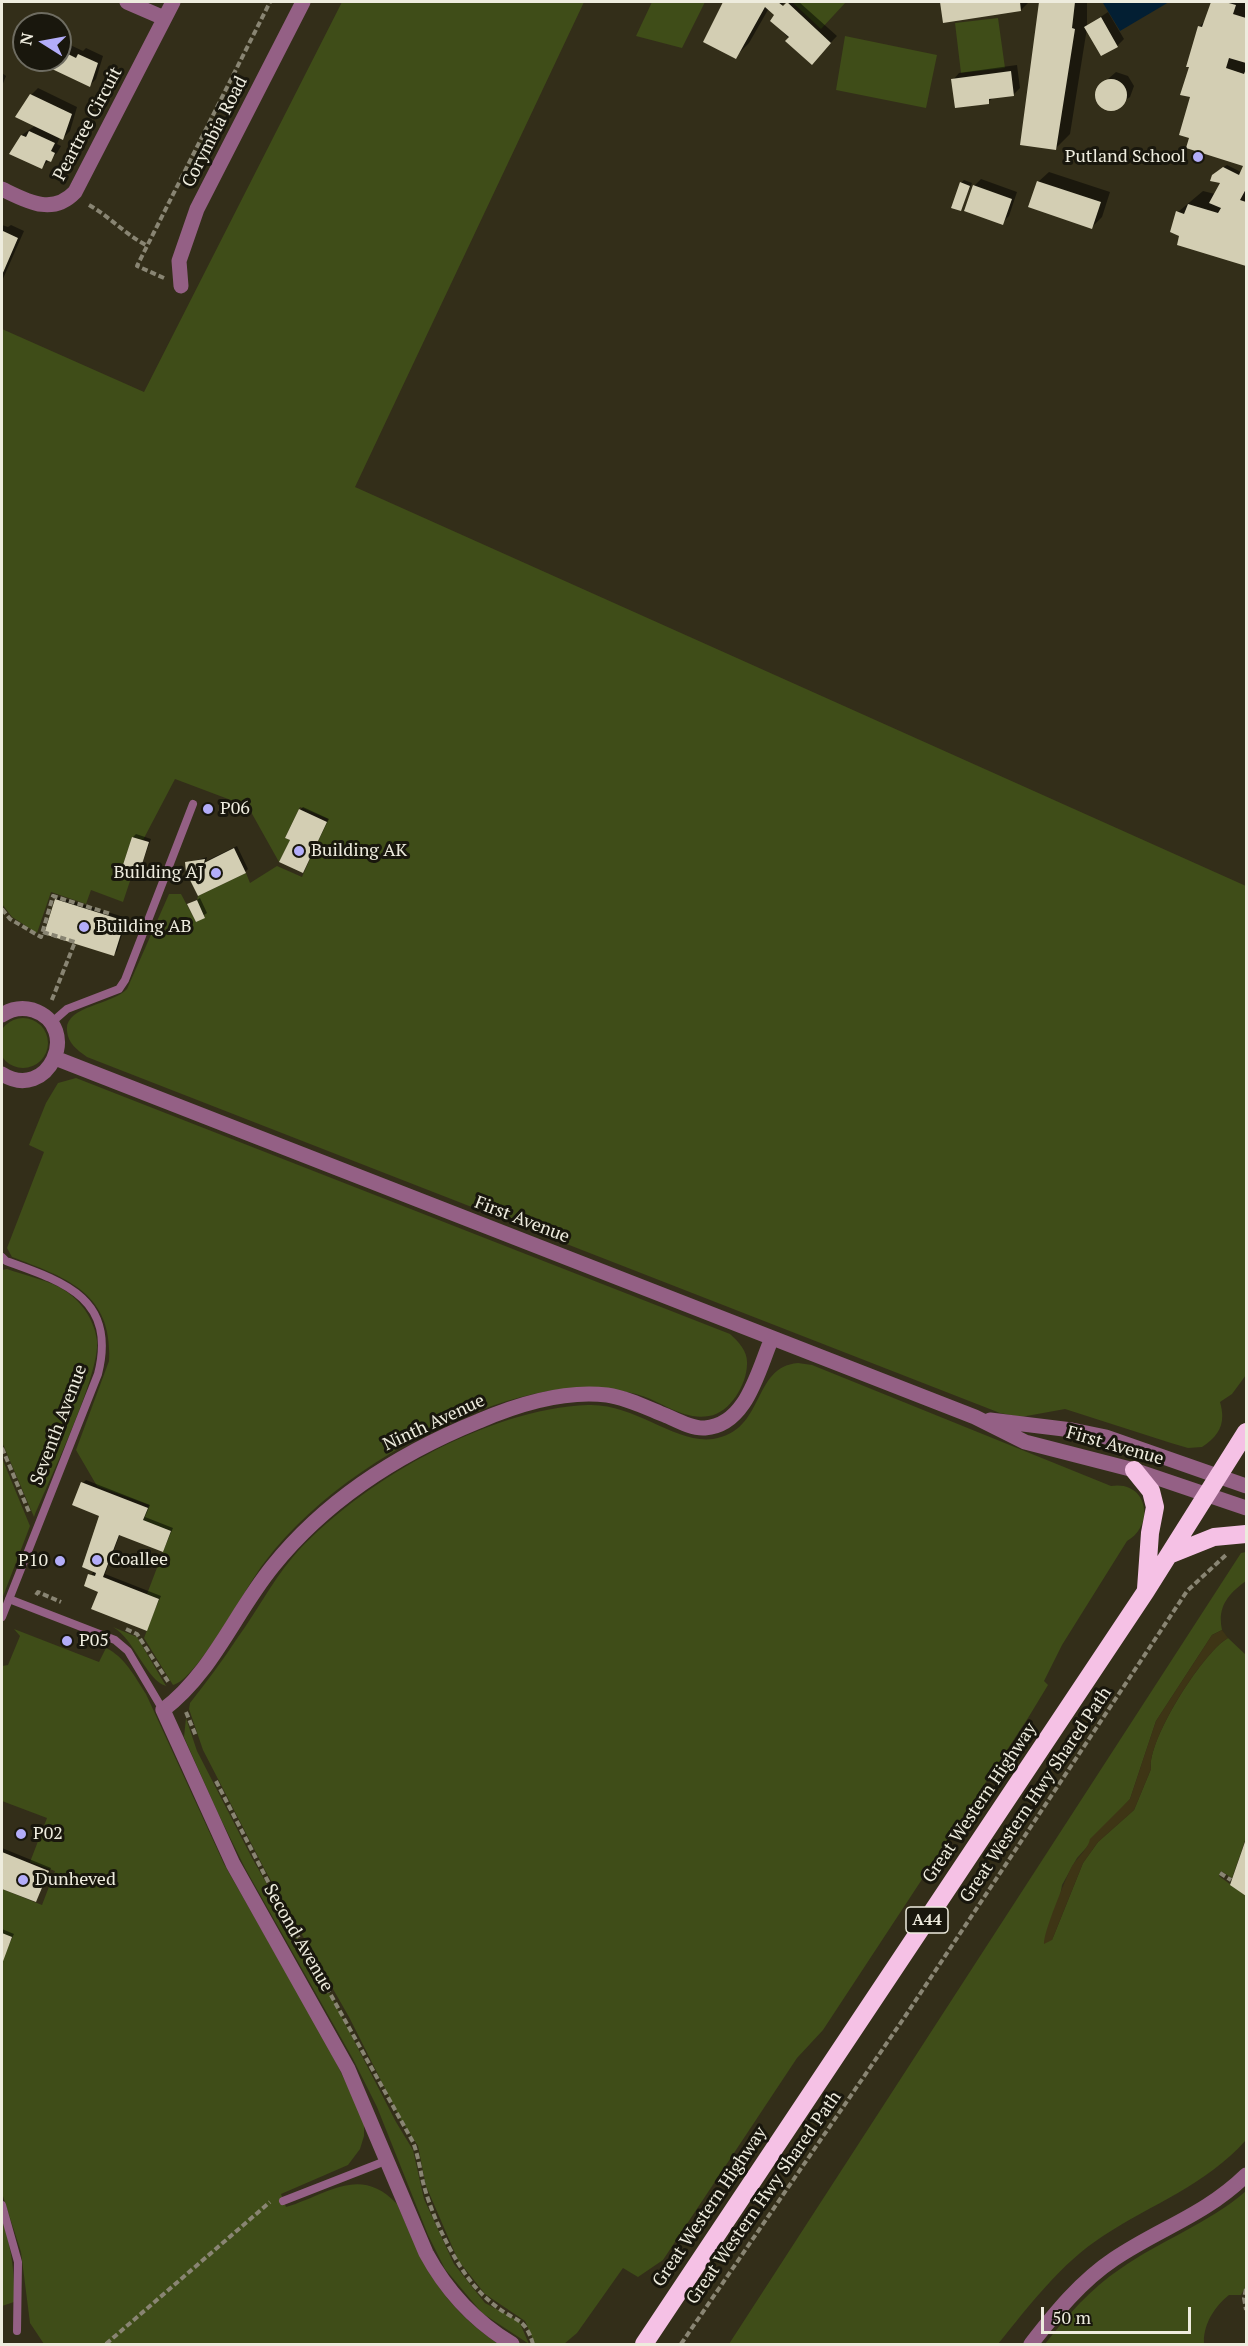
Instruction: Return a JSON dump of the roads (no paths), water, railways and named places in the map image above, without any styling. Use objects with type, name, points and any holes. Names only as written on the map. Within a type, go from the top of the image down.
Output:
[{"type":"highway","name":"Great Western Highway","points":[[644,2344],[1146,1591],[1246,1432]]},
{"type":"highway","points":[[1134,1470],[1151,1491],[1155,1507],[1150,1533],[1146,1591]]},
{"type":"highway","points":[[1169,1555],[1214,1538],[1246,1534]]},
{"type":"street","points":[[127,2],[164,18]]},
{"type":"street","name":"Peartree Circuit","points":[[2,189],[32,202],[51,206],[66,202],[75,192],[173,2]]},
{"type":"street","name":"Corymbia Road","points":[[181,285],[179,261],[197,210],[303,2]]},
{"type":"street","points":[[2,1015],[23,1008],[48,1020],[57,1040],[55,1058],[43,1073],[32,1078],[16,1080],[2,1074]]},
{"type":"street","name":"First Avenue","points":[[55,1058],[975,1418],[1025,1442],[1134,1470],[1246,1508]]},
{"type":"street","name":"Ninth Avenue","points":[[163,1710],[178,1699],[204,1670],[272,1567],[305,1531],[363,1482],[421,1448],[480,1420],[555,1398],[606,1395],[627,1400],[684,1424],[704,1428],[721,1425],[737,1413],[747,1396],[771,1338]]},
{"type":"street","name":"First Avenue","points":[[975,1418],[1106,1437],[1246,1486]]},
{"type":"street","name":"Second Avenue","points":[[163,1710],[233,1864],[337,2046],[388,2160],[426,2253],[439,2277],[469,2313],[487,2329],[512,2344]]},
{"type":"street","points":[[1031,2344],[1069,2298],[1090,2277],[1138,2244],[1210,2206],[1246,2175]]},
{"type":"lane","points":[[48,1020],[68,1009],[119,989],[125,980],[193,804]]},
{"type":"lane","name":"Seventh Avenue","points":[[2,1257],[6,1261],[55,1279],[81,1295],[92,1308],[103,1338],[98,1374],[2,1617]]},
{"type":"lane","name":"Second Avenue","points":[[9,1599],[115,1640],[128,1651],[163,1710]]},
{"type":"lane","points":[[283,2201],[388,2160]]},
{"type":"lane","points":[[2,2205],[18,2262],[17,2331]]},
{"type":"water","points":[[1169,2],[1120,31],[1103,3]]},
{"type":"place","name":"Putland School","points":[[1198,157]]},
{"type":"place","name":"P06","points":[[208,809]]},
{"type":"place","name":"Building AK","points":[[299,851]]},
{"type":"place","name":"Building AJ","points":[[216,873]]},
{"type":"place","name":"Building AB","points":[[84,927]]},
{"type":"place","name":"Coallee","points":[[97,1560]]},
{"type":"place","name":"P10","points":[[60,1561]]},
{"type":"place","name":"P05","points":[[67,1641]]},
{"type":"place","name":"P02","points":[[21,1834]]},
{"type":"place","name":"Dunheved","points":[[23,1880]]}]
